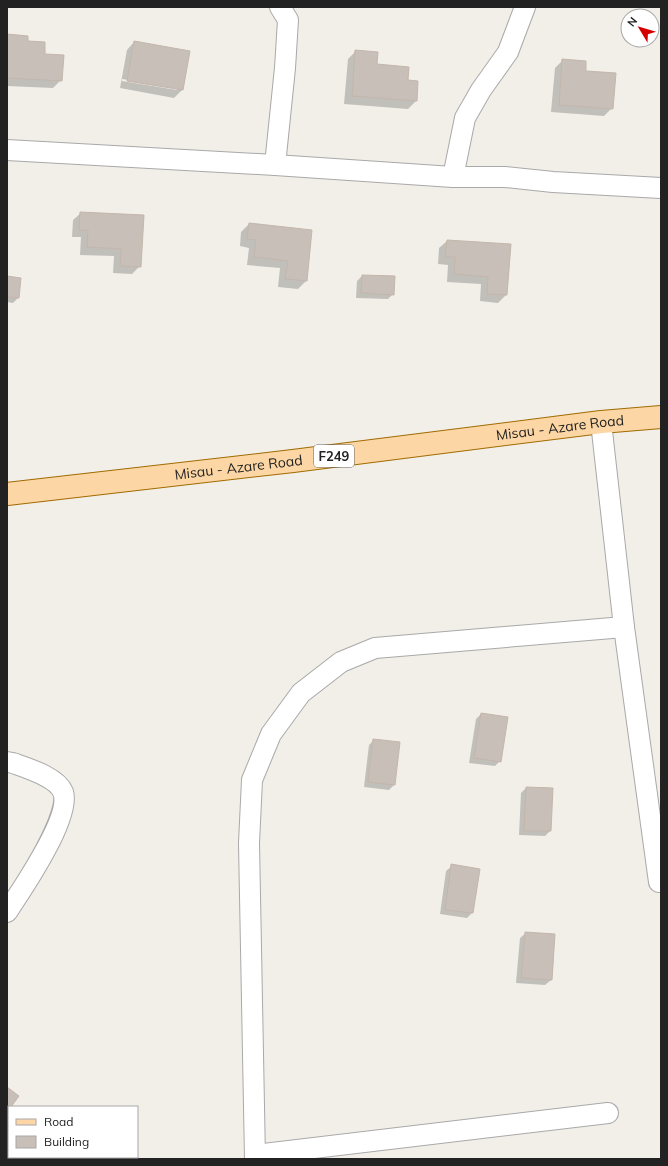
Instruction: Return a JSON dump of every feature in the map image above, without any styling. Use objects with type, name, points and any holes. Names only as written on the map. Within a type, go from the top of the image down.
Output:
[{"type":"main road","name":"Misau - Azare Road","points":[[7,494],[309,459],[601,422],[661,417]]},
{"type":"street","points":[[275,165],[285,68],[288,20],[280,7]]},
{"type":"street","points":[[453,177],[465,118],[508,52],[525,7]]},
{"type":"street","points":[[7,150],[275,165],[453,177],[505,177],[553,182],[661,188]]},
{"type":"street","points":[[601,422],[624,627],[658,882]]},
{"type":"street","points":[[608,1113],[255,1157],[249,843],[252,780],[271,734],[301,693],[341,662],[375,648],[624,627]]},
{"type":"street","points":[[7,762],[13,763],[51,779],[63,792],[63,809],[44,854],[7,912]]},
{"type":"building","points":[[7,34],[28,36],[28,41],[45,42],[45,54],[64,55],[62,81],[7,78]]},
{"type":"building","points":[[134,41],[190,51],[183,90],[127,81]]},
{"type":"building","points":[[355,50],[378,52],[377,64],[409,67],[408,80],[418,81],[417,101],[352,96]]},
{"type":"building","points":[[562,59],[586,61],[586,71],[616,73],[613,109],[559,105]]},
{"type":"building","points":[[80,212],[144,215],[141,267],[120,266],[121,249],[87,247],[88,230],[79,230]]},
{"type":"building","points":[[249,223],[312,230],[307,281],[285,279],[288,261],[254,257],[256,240],[247,239]]},
{"type":"building","points":[[447,240],[511,244],[507,295],[487,294],[488,277],[454,274],[455,257],[445,257]]},
{"type":"building","points":[[362,275],[395,276],[394,295],[361,293]]},
{"type":"building","points":[[7,276],[21,278],[19,298],[7,297]]},
{"type":"building","points":[[481,713],[508,717],[501,762],[474,758]]},
{"type":"building","points":[[373,739],[400,742],[395,785],[368,782]]},
{"type":"building","points":[[526,787],[553,788],[551,831],[524,831]]},
{"type":"building","points":[[451,864],[480,869],[473,913],[445,910]]},
{"type":"building","points":[[525,932],[555,934],[552,980],[521,978]]},
{"type":"building","points":[[7,1087],[19,1096],[12,1106],[8,1106],[7,1113]]}]
